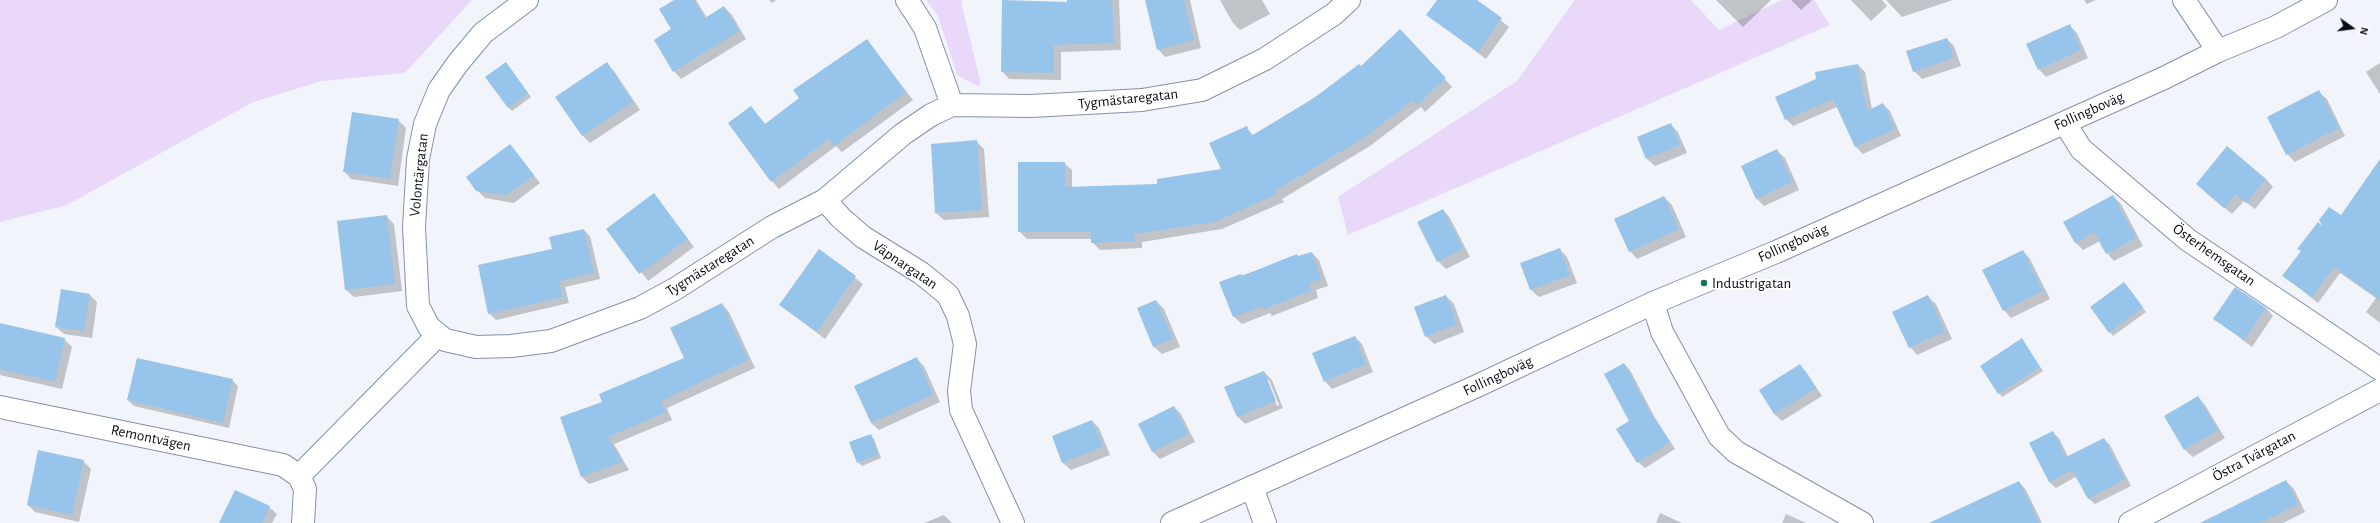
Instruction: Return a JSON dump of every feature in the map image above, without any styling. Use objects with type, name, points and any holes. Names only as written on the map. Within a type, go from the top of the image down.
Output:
[{"type":"street","name":"Volontärgatan","points":[[438,335],[429,327],[418,306],[414,227],[418,159],[425,124],[439,90],[458,63],[484,33],[527,0]]},
{"type":"street","points":[[907,0],[925,28],[952,105]]},
{"type":"street","name":"Tygmästaregatan","points":[[438,335],[445,340],[476,347],[511,346],[551,340],[586,329],[640,308],[669,292],[772,227],[825,200],[903,134],[931,115],[952,105],[1031,106],[1142,100],[1202,90],[1265,59],[1334,14],[1349,0]]},
{"type":"street","points":[[2184,0],[2218,51]]},
{"type":"street","name":"Follingboväg","points":[[1172,523],[1477,386],[1653,303],[1776,252],[2164,78],[2218,51],[2276,27],[2326,0]]},
{"type":"street","name":"Österhemsgatan","points":[[2065,122],[2081,149],[2188,240],[2380,369]]},
{"type":"street","name":"Väpnargatan","points":[[825,200],[841,218],[863,237],[921,273],[948,295],[958,316],[965,344],[960,391],[961,410],[1012,523]]},
{"type":"street","points":[[1653,303],[1662,332],[1718,436],[1736,452],[1862,523]]},
{"type":"street","points":[[303,523],[306,489],[299,476],[438,335]]},
{"type":"street","name":"Östra Tvärgatan","points":[[2130,523],[2380,390]]},
{"type":"street","name":"Remontvägen","points":[[0,407],[283,465],[299,476]]},
{"type":"street","points":[[1252,487],[1265,523]]},
{"type":"shaded area","points":[[0,0],[472,0],[405,73],[322,81],[253,102],[67,205],[0,222]]},
{"type":"shaded area","points":[[926,0],[963,0],[961,2],[981,84],[977,86],[957,75],[938,16]]},
{"type":"shaded area","points":[[1575,0],[1691,0],[1719,30],[1782,0],[1814,0],[1830,25],[1348,235],[1338,197],[1517,81]]},
{"type":"building","points":[[674,0],[694,0],[705,18],[724,6],[739,31],[673,72],[654,40],[671,29],[659,9]]},
{"type":"building","points":[[1002,0],[1067,2],[1067,0],[1112,0],[1114,43],[1054,45],[1054,73],[1001,72]]},
{"type":"building","points":[[1145,0],[1184,0],[1194,40],[1157,50]]},
{"type":"building","points":[[1437,0],[1477,0],[1502,18],[1478,52],[1426,15]]},
{"type":"building","points":[[2070,24],[2081,50],[2038,70],[2026,44]]},
{"type":"building","points":[[1400,29],[1446,78],[1417,105],[1413,100],[1362,139],[1275,191],[1277,194],[1214,222],[1134,234],[1135,241],[1091,243],[1091,232],[1018,232],[1018,162],[1065,162],[1065,187],[1157,184],[1157,179],[1221,169],[1209,143],[1247,126],[1251,136],[1314,98],[1359,64],[1361,66]]},
{"type":"building","points":[[1947,38],[1954,58],[1913,72],[1906,51]]},
{"type":"building","points":[[867,39],[906,92],[834,146],[829,139],[771,182],[728,123],[751,106],[765,124],[799,98],[793,90]]},
{"type":"building","points":[[506,62],[528,93],[508,108],[485,77]]},
{"type":"building","points":[[607,62],[633,102],[582,136],[555,97]]},
{"type":"building","points":[[1858,64],[1867,111],[1883,103],[1895,129],[1855,147],[1833,99],[1785,120],[1775,97],[1816,79],[1815,72]]},
{"type":"building","points":[[2319,90],[2339,128],[2286,155],[2267,117]]},
{"type":"building","points":[[352,112],[399,119],[390,179],[343,172]]},
{"type":"building","points":[[1671,123],[1680,145],[1646,159],[1637,137]]},
{"type":"building","points":[[977,140],[982,210],[935,213],[931,144]]},
{"type":"building","points":[[510,144],[534,175],[506,195],[476,191],[466,177]]},
{"type":"building","points":[[2227,146],[2266,179],[2246,203],[2236,194],[2224,208],[2196,184]]},
{"type":"building","points":[[1777,149],[1792,182],[1756,199],[1741,166]]},
{"type":"building","points":[[2380,159],[2380,300],[2334,267],[2312,297],[2282,276],[2301,251],[2297,249],[2318,222],[2322,226],[2319,220],[2329,207],[2341,215]]},
{"type":"building","points":[[654,193],[688,239],[639,274],[606,229]]},
{"type":"building","points":[[2113,195],[2136,238],[2106,254],[2094,232],[2075,243],[2063,222]]},
{"type":"building","points":[[1664,196],[1679,229],[1629,252],[1614,219]]},
{"type":"building","points":[[1443,209],[1463,249],[1437,262],[1417,222]]},
{"type":"building","points":[[387,215],[395,284],[345,290],[337,221]]},
{"type":"building","points":[[584,229],[594,273],[559,281],[563,297],[488,314],[478,265],[552,249],[549,237]]},
{"type":"building","points":[[1560,248],[1570,275],[1530,290],[1520,263]]},
{"type":"building","points":[[819,249],[856,276],[817,332],[779,305]]},
{"type":"building","points":[[2023,250],[2043,291],[2003,311],[1982,270]]},
{"type":"building","points":[[1312,252],[1321,279],[1309,283],[1311,291],[1264,309],[1263,306],[1233,317],[1219,282],[1241,274],[1242,276],[1297,254],[1298,256]]},
{"type":"building","points":[[2124,282],[2143,307],[2109,333],[2090,307]]},
{"type":"building","points":[[2235,287],[2266,308],[2244,340],[2213,319]]},
{"type":"building","points":[[61,289],[90,294],[84,331],[55,327]]},
{"type":"building","points":[[1446,295],[1457,324],[1425,337],[1414,307]]},
{"type":"building","points":[[1928,295],[1945,331],[1909,348],[1892,312]]},
{"type":"building","points":[[1156,300],[1173,339],[1153,347],[1137,308]]},
{"type":"building","points":[[722,303],[748,360],[661,401],[666,412],[608,437],[622,462],[581,477],[560,417],[602,402],[599,394],[684,358],[670,328]]},
{"type":"building","points":[[0,323],[65,338],[55,382],[0,369]]},
{"type":"building","points":[[1355,336],[1366,364],[1324,382],[1312,353]]},
{"type":"building","points":[[2022,338],[2040,367],[1998,394],[1980,366]]},
{"type":"building","points":[[917,357],[933,395],[871,423],[854,386]]},
{"type":"building","points":[[137,358],[233,379],[223,423],[127,400]]},
{"type":"building","points":[[1624,363],[1648,409],[1670,442],[1637,463],[1616,429],[1629,421],[1604,374]]},
{"type":"building","points":[[1800,364],[1816,388],[1774,414],[1759,390]]},
{"type":"building","points":[[1264,371],[1276,401],[1237,417],[1224,387]]},
{"type":"building","points":[[2198,396],[2218,430],[2184,450],[2164,416]]},
{"type":"building","points":[[1174,406],[1188,434],[1152,452],[1138,424]]},
{"type":"building","points":[[1092,420],[1103,447],[1062,463],[1052,436]]},
{"type":"building","points":[[2053,431],[2066,457],[2104,438],[2125,479],[2088,499],[2072,470],[2049,482],[2029,443]]},
{"type":"building","points":[[871,434],[878,455],[857,463],[849,442]]},
{"type":"building","points":[[38,450],[84,460],[72,515],[27,505]]},
{"type":"building","points":[[2286,480],[2298,504],[2261,523],[2200,523]]},
{"type":"building","points":[[2019,481],[2039,523],[1929,523]]},
{"type":"building","points":[[235,490],[270,506],[262,523],[219,523]]},
{"type":"place","name":"Industrigatan","points":[[1704,283]]}]
